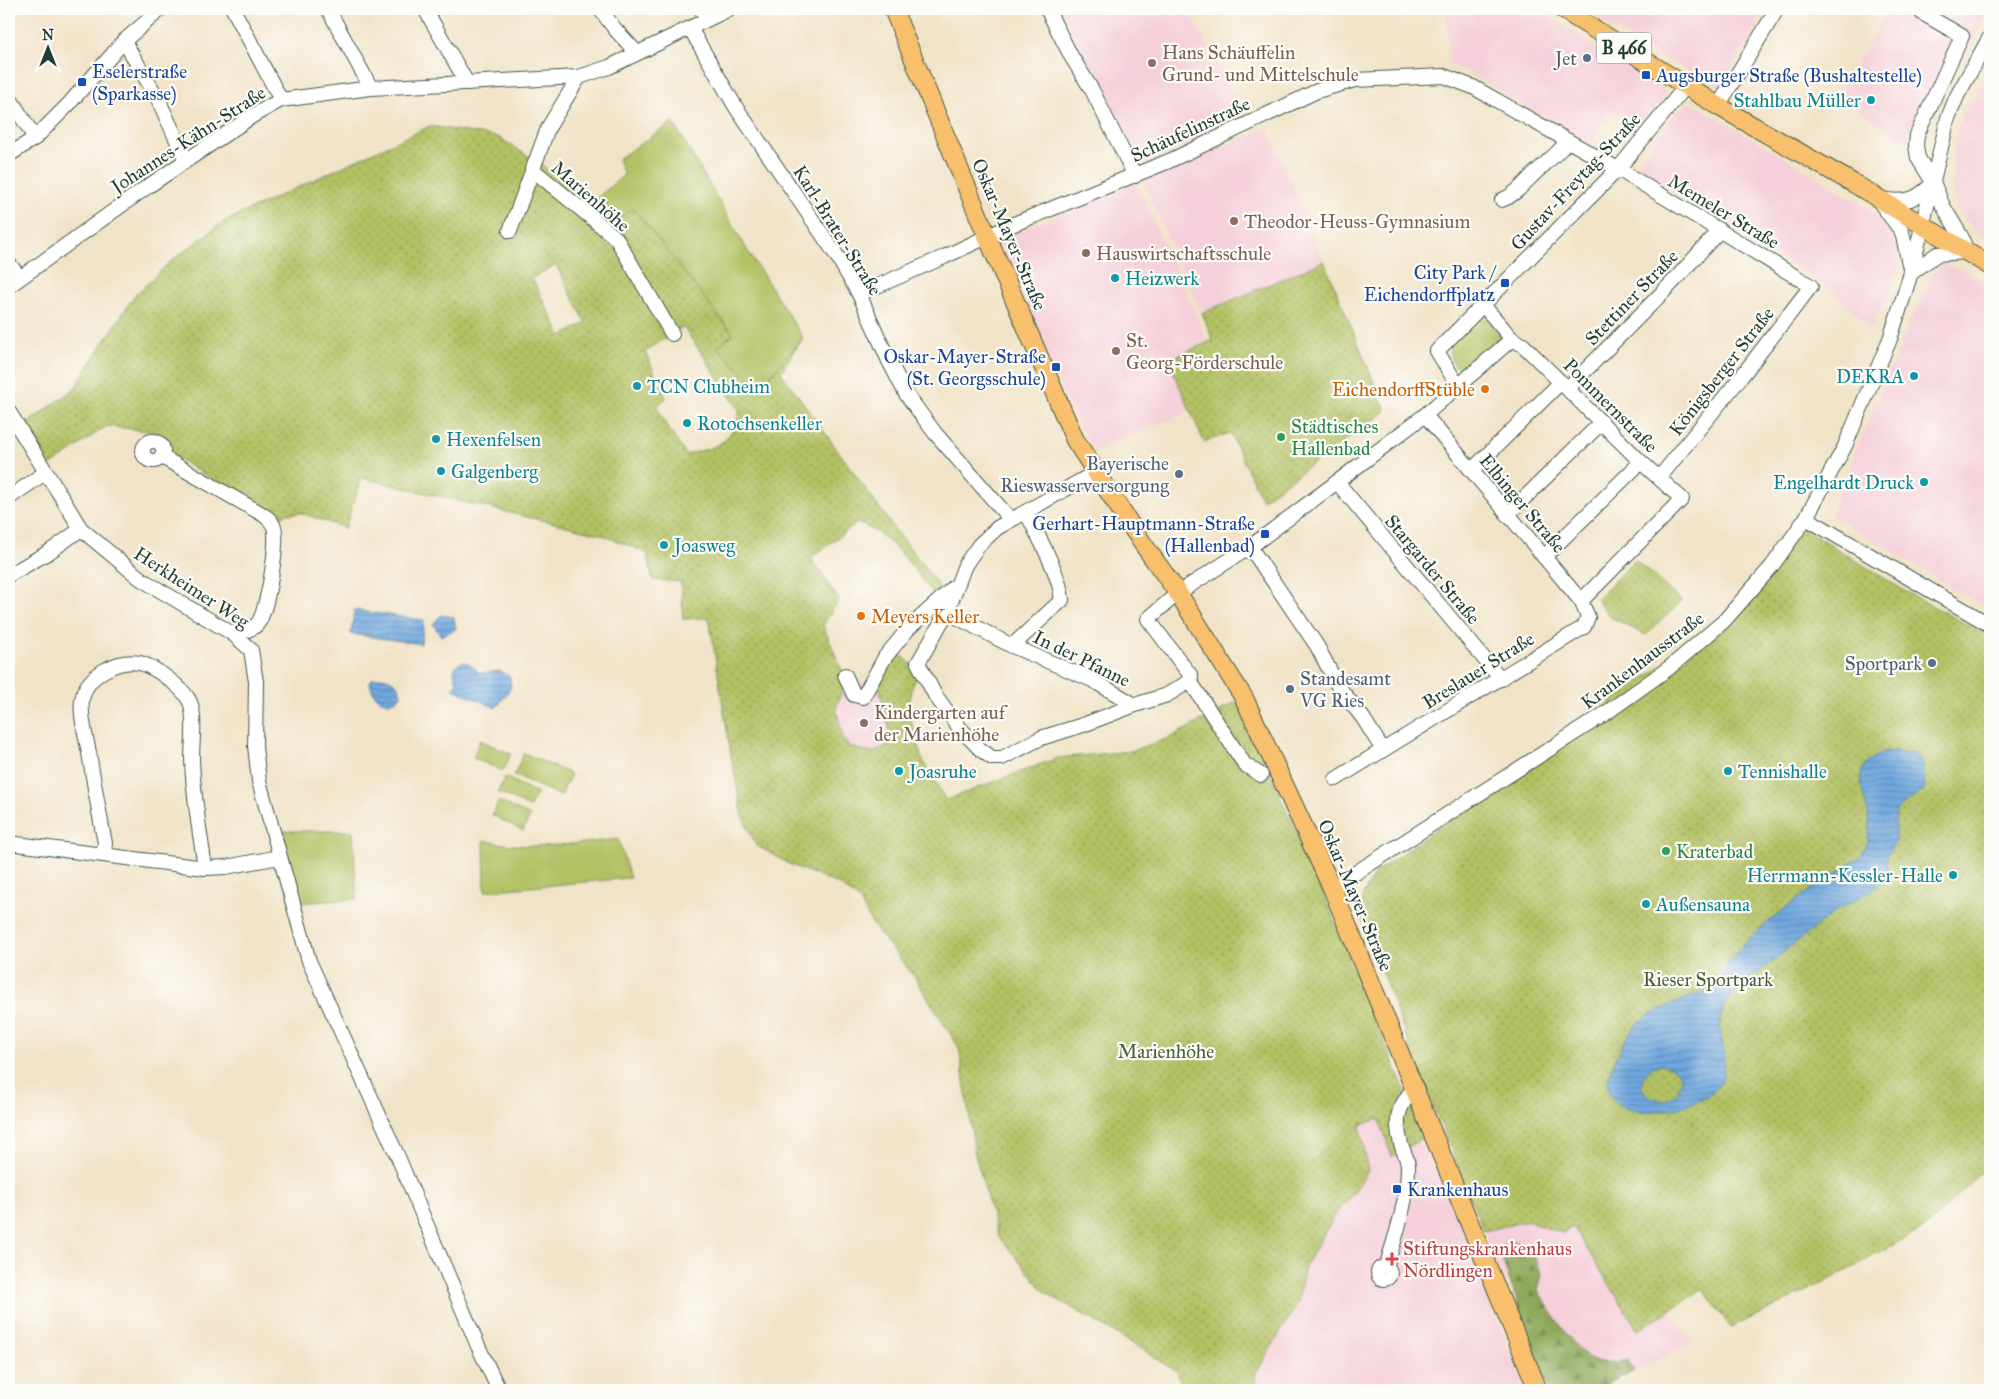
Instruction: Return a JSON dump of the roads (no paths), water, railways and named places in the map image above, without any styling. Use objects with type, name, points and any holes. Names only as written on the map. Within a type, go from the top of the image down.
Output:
[{"type":"main road","name":"Oskar-Mayer-Straße","points":[[893,9],[986,236],[1075,440],[1178,593],[1244,698],[1332,888],[1538,1390]]},
{"type":"main road","name":"B 466","points":[[1562,9],[1718,106],[1990,266]]},
{"type":"street","points":[[9,156],[35,138],[124,41],[161,9]]},
{"type":"street","points":[[233,9],[281,100]]},
{"type":"street","points":[[328,9],[371,88]]},
{"type":"street","points":[[425,9],[467,83]]},
{"type":"street","points":[[600,9],[637,54]]},
{"type":"street","points":[[532,169],[548,128],[585,76],[637,54],[690,28],[704,14],[729,9]]},
{"type":"street","points":[[1047,9],[1071,56],[1092,90],[1135,176]]},
{"type":"street","points":[[1718,106],[1777,9]]},
{"type":"street","points":[[1877,198],[1902,232],[1912,273],[1937,254],[1967,252],[1961,236],[1943,206],[1933,182],[1918,158],[1916,140],[1962,36],[1922,13]]},
{"type":"street","name":"Karl-Brater-Straße","points":[[690,28],[735,106],[837,256],[859,294],[906,394],[934,433],[1011,520]]},
{"type":"street","name":"Krankenhausstraße","points":[[1332,888],[1606,713],[1668,668],[1724,621],[1772,566],[1806,518],[1845,446],[1890,339],[1912,273],[1940,144],[1952,106],[1990,37]]},
{"type":"street","points":[[124,41],[158,98],[186,160]]},
{"type":"street","name":"Johannes-Kähn-Straße","points":[[14,282],[186,160],[254,115],[281,100],[371,88],[585,76]]},
{"type":"street","name":"Schäufelinstraße","points":[[859,294],[944,258],[986,236],[1135,176],[1218,139],[1312,93],[1354,80],[1415,77],[1451,78],[1473,87],[1618,169]]},
{"type":"street","name":"Gustav-Freytag-Straße","points":[[1458,386],[1437,350],[1618,169],[1686,86]]},
{"type":"street","points":[[9,97],[35,138]]},
{"type":"street","points":[[1502,200],[1510,197],[1536,171],[1559,152],[1568,141]]},
{"type":"street","name":"Marienhöhe","points":[[510,230],[532,169],[616,238],[672,334]]},
{"type":"street","name":"Memeler Straße","points":[[1618,169],[1811,286]]},
{"type":"street","points":[[1877,198],[1902,201],[1916,198],[1933,182]]},
{"type":"street","name":"Stettiner Straße","points":[[1472,470],[1565,385],[1670,284],[1720,230]]},
{"type":"street","points":[[9,264],[14,282]]},
{"type":"street","name":"Königsberger Straße","points":[[1659,478],[1741,377],[1811,286]]},
{"type":"street","name":"Pommernstraße","points":[[1486,302],[1512,339],[1523,345],[1641,462],[1682,498],[1581,601]]},
{"type":"street","points":[[1261,775],[1245,765],[1190,681],[1191,676],[1148,619],[1178,593],[1250,547],[1425,415],[1512,339]]},
{"type":"street","name":"Elbinger Straße","points":[[1425,415],[1581,601],[1588,617]]},
{"type":"street","name":"Herkheimer Weg","points":[[10,418],[81,529],[141,579],[233,634],[251,650],[256,682],[255,746],[263,798],[309,961],[316,981],[398,1156],[478,1346],[499,1390]]},
{"type":"street","points":[[1507,515],[1602,422]]},
{"type":"street","points":[[162,457],[257,511],[271,522],[274,528],[273,560],[263,612],[257,624],[250,629],[233,634]]},
{"type":"street","points":[[1544,557],[1641,462]]},
{"type":"street","points":[[9,498],[46,472]]},
{"type":"street","name":"In der Pfanne","points":[[1096,472],[997,528],[979,545],[965,565],[947,612],[918,664],[934,695],[958,726],[980,749],[992,758],[1002,758],[1041,738],[1083,726],[1135,705],[1167,695],[1190,681]]},
{"type":"street","name":"Stargarder Straße","points":[[1337,482],[1501,679]]},
{"type":"street","name":"In der Pfanne","points":[[1012,646],[1062,600],[1061,590],[1048,558],[1026,512]]},
{"type":"street","points":[[1806,518],[1990,625]]},
{"type":"street","points":[[9,575],[48,552],[81,529]]},
{"type":"street","points":[[1250,547],[1317,646],[1338,686],[1363,718],[1383,750]]},
{"type":"street","points":[[845,675],[854,695],[863,698],[885,657],[909,628],[958,583]]},
{"type":"street","name":"In der Pfanne","points":[[947,612],[1012,646],[1092,680],[1135,705]]},
{"type":"street","name":"Breslauer Straße","points":[[1336,779],[1584,627],[1588,617]]},
{"type":"street","points":[[104,855],[105,843],[84,727],[82,701],[84,692],[95,678],[114,666],[130,661],[144,664],[177,685],[187,695],[192,705],[192,760],[198,825],[205,868]]},
{"type":"street","points":[[9,843],[205,868],[226,867],[279,857]]},
{"type":"street","points":[[1386,1267],[1405,1198],[1408,1164],[1400,1142],[1398,1113],[1403,1101],[1414,1088]]},
{"type":"water","points":[[354,610],[424,620],[421,644],[351,634]]},
{"type":"water","points":[[441,615],[454,617],[456,629],[441,636],[433,624]]},
{"type":"water","points":[[463,662],[470,664],[480,673],[501,671],[510,677],[511,688],[496,708],[453,689],[457,681],[454,669]]},
{"type":"water","points":[[381,677],[392,680],[398,685],[401,696],[391,702],[386,702],[377,697],[371,688],[370,682],[372,679]]},
{"type":"water","points":[[1885,751],[1914,754],[1922,760],[1925,781],[1924,790],[1896,810],[1895,842],[1887,856],[1886,864],[1888,870],[1886,879],[1867,893],[1836,911],[1736,990],[1722,1012],[1720,1030],[1724,1059],[1723,1077],[1712,1093],[1678,1108],[1639,1111],[1623,1107],[1612,1098],[1608,1084],[1613,1063],[1632,1030],[1646,1017],[1711,986],[1720,977],[1732,958],[1763,926],[1794,901],[1860,857],[1867,844],[1869,830],[1861,777],[1865,766]],"holes":[[[1657,1065],[1670,1067],[1678,1072],[1681,1080],[1680,1088],[1668,1099],[1658,1100],[1648,1095],[1642,1087],[1642,1082],[1649,1070]]]},
{"type":"place","name":"Jet","points":[[1587,58]]},
{"type":"place","name":"Hans Schäuffelin Grund- und Mittelschule","points":[[1152,63]]},
{"type":"place","name":"Augsburger Straße (Bushaltestelle)","points":[[1646,75]]},
{"type":"place","name":"Eselerstraße (Sparkasse)","points":[[82,82]]},
{"type":"place","name":"Stahlbau Müller","points":[[1871,100]]},
{"type":"place","name":"Theodor-Heuss-Gymnasium","points":[[1234,221]]},
{"type":"place","name":"Hauswirtschaftsschule","points":[[1086,253]]},
{"type":"place","name":"Heizwerk","points":[[1115,278]]},
{"type":"place","name":"City Park / Eichendorffplatz","points":[[1505,283]]},
{"type":"place","name":"St. Georg-Förderschule","points":[[1116,351]]},
{"type":"place","name":"Oskar-Mayer-Straße (St. Georgsschule)","points":[[1056,367]]},
{"type":"place","name":"DEKRA","points":[[1914,376]]},
{"type":"place","name":"TCN Clubheim","points":[[637,386]]},
{"type":"place","name":"EichendorffStüble","points":[[1485,389]]},
{"type":"place","name":"Rotochsenkeller","points":[[687,423]]},
{"type":"place","name":"Städtisches Hallenbad","points":[[1281,437]]},
{"type":"place","name":"Hexenfelsen","points":[[436,439]]},
{"type":"place","name":"Galgenberg","points":[[441,471]]},
{"type":"place","name":"Bayerische Rieswasserversorgung","points":[[1179,474]]},
{"type":"place","name":"Engelhardt Druck","points":[[1924,482]]},
{"type":"place","name":"Gerhart-Hauptmann-Straße (Hallenbad)","points":[[1265,534]]},
{"type":"place","name":"Joasweg","points":[[664,545]]},
{"type":"place","name":"Meyers Keller","points":[[861,616]]},
{"type":"place","name":"Sportpark","points":[[1932,663]]},
{"type":"place","name":"Standesamt VG Ries","points":[[1290,689]]},
{"type":"place","name":"Kindergarten auf der Marienhöhe","points":[[864,723]]},
{"type":"place","name":"Joasruhe","points":[[899,771]]},
{"type":"place","name":"Tennishalle","points":[[1728,771]]},
{"type":"place","name":"Kraterbad","points":[[1666,851]]},
{"type":"place","name":"Herrmann-Kessler-Halle","points":[[1953,875]]},
{"type":"place","name":"Außensauna","points":[[1646,904]]},
{"type":"place","name":"Krankenhaus","points":[[1397,1189]]},
{"type":"place","name":"Stiftungskrankenhaus Nördlingen","points":[[1392,1259]]},
{"type":"park label","name":"Rieser Sportpark","points":[[1708,979]]}]
